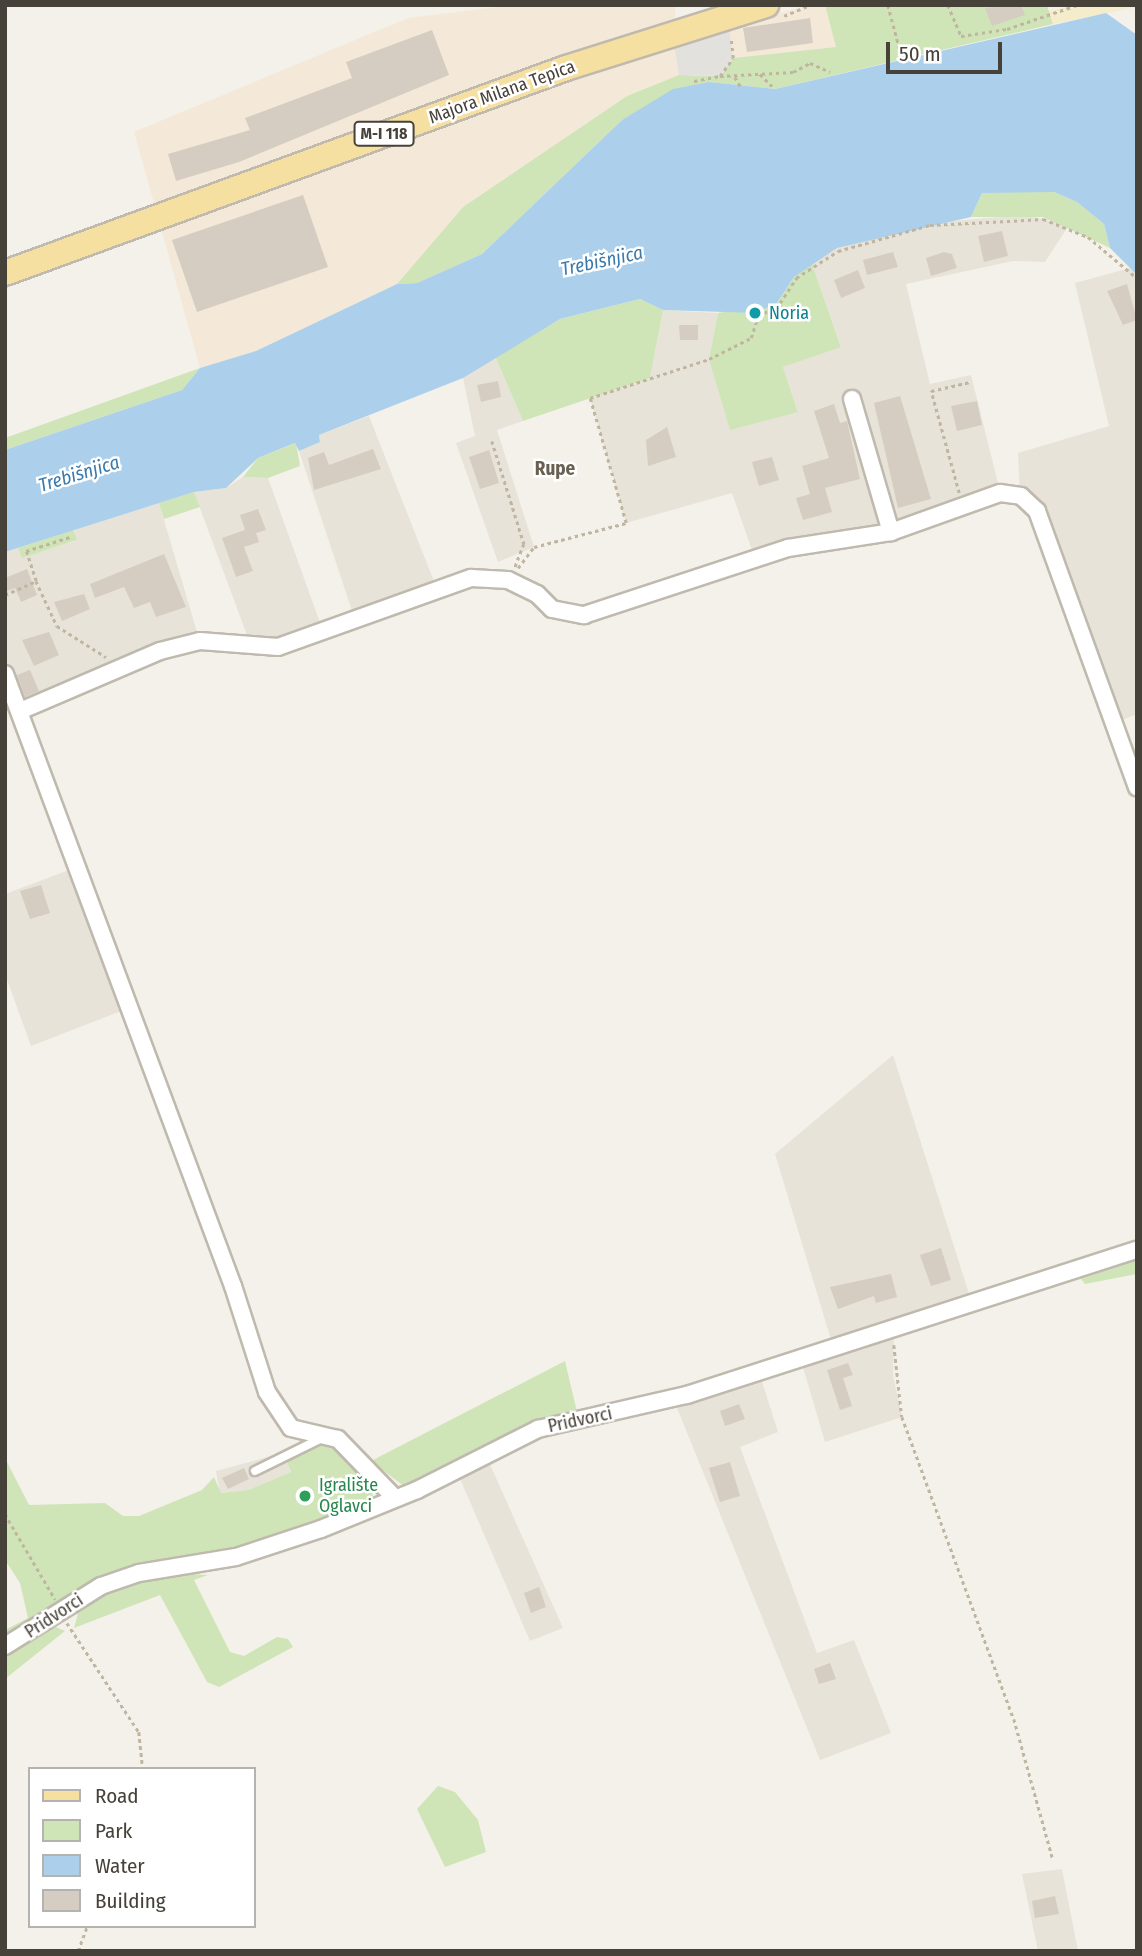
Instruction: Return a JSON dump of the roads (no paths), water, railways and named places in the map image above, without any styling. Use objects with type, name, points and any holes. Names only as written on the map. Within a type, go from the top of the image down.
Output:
[{"type":"main road","name":"Majora Milana Tepica","points":[[5,273],[708,14],[772,11]]},
{"type":"street","points":[[852,399],[891,532]]},
{"type":"street","points":[[20,711],[120,667],[200,641],[278,647],[471,578],[509,580],[537,594],[552,609],[584,615],[788,548],[891,532],[1000,493],[1021,495],[1037,511],[1137,787]]},
{"type":"street","points":[[5,674],[267,1392],[291,1428],[338,1439],[393,1496]]},
{"type":"street","name":"Pridvorci","points":[[5,1646],[120,1578],[236,1557],[321,1529],[393,1496],[417,1490],[538,1429],[687,1395],[894,1331],[1137,1250]]},
{"type":"lane","points":[[255,1471],[313,1439],[338,1439]]},
{"type":"water","name":"Trebišnjica","points":[[1106,13],[1137,35],[1137,275],[1110,248],[1104,224],[1077,202],[1054,192],[982,193],[971,217],[837,248],[794,277],[777,303],[755,313],[663,310],[640,299],[560,319],[463,378],[319,435],[320,442],[299,451],[295,443],[258,458],[226,488],[194,492],[5,552],[5,450],[182,390],[200,368],[256,351],[397,284],[417,283],[482,254],[622,120],[673,89],[709,82],[775,89]]},
{"type":"place","name":"Noria","points":[[755,313]]},
{"type":"place","name":"Igralište Oglavci","points":[[305,1496]]},
{"type":"district","name":"Rupe","points":[[555,469]]}]
